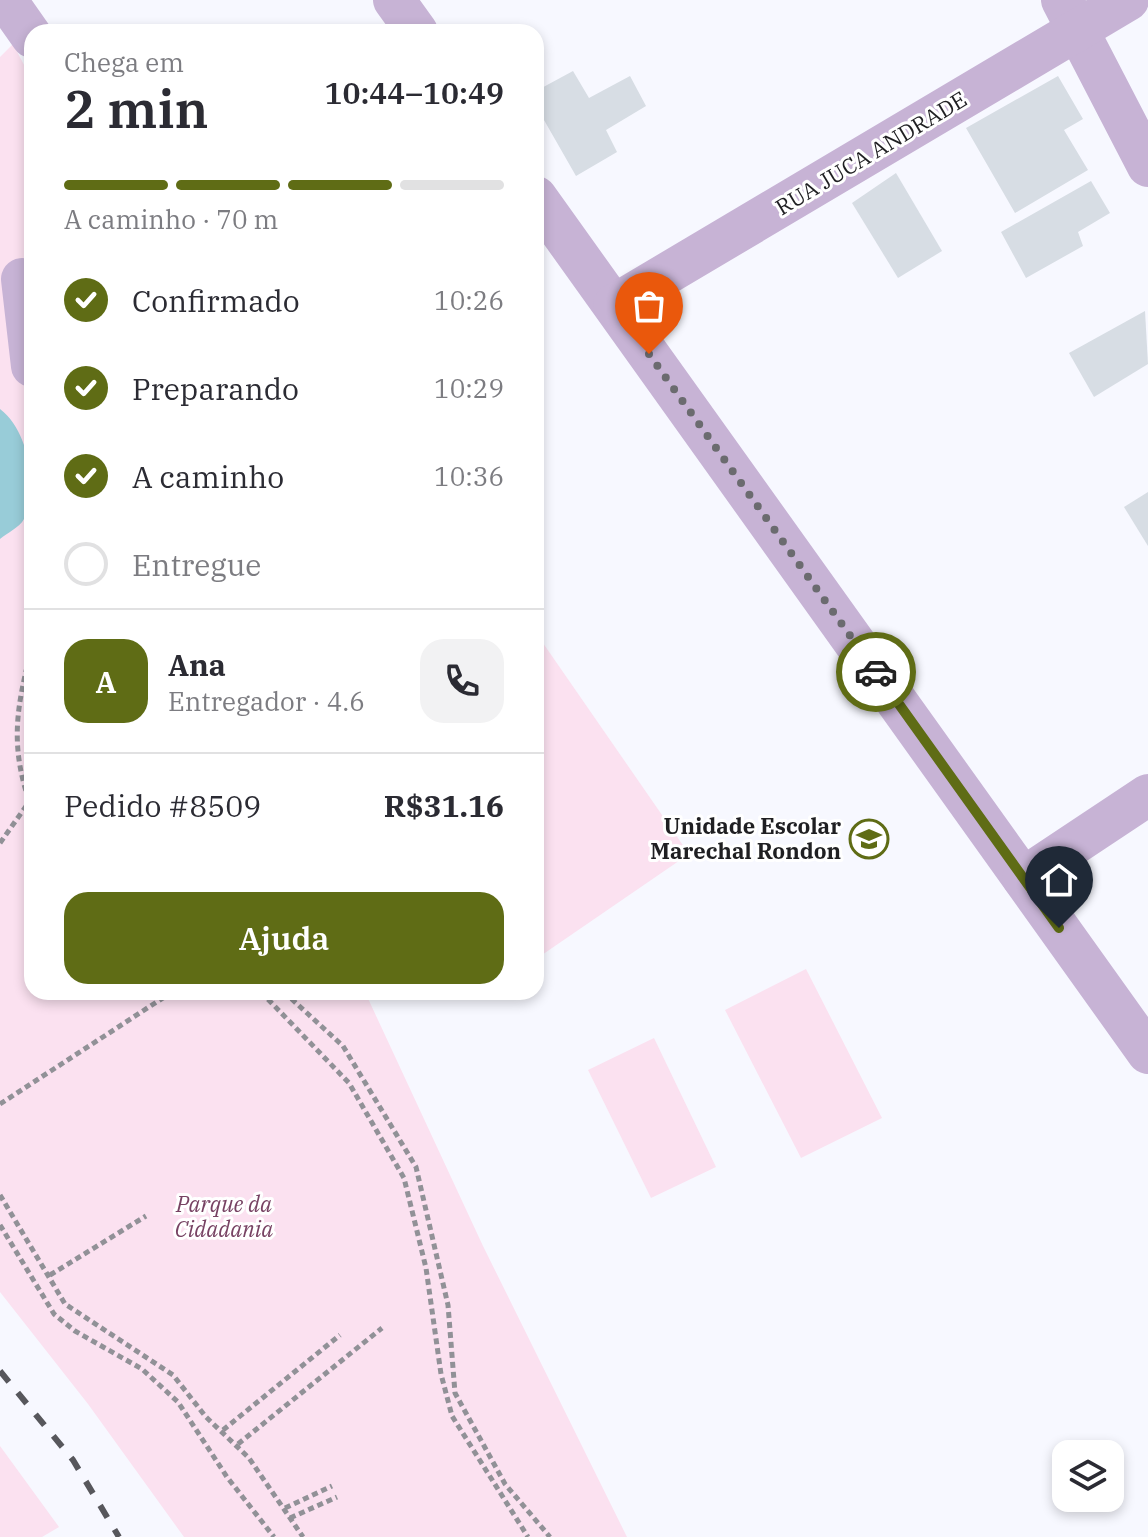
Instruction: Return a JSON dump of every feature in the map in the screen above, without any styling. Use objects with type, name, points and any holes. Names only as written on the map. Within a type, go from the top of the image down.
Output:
[{"type":"street","points":[[6,0],[24,26]]},
{"type":"street","points":[[394,0],[411,24]]},
{"type":"street","name":"RUA JUCA ANDRADE","points":[[614,305],[1070,15],[1128,0]]},
{"type":"street","points":[[1070,15],[1148,166]]},
{"type":"street","points":[[544,208],[1148,1053]]},
{"type":"street","points":[[22,279],[24,296]]},
{"type":"street","points":[[1023,878],[1148,795]]},
{"type":"path","points":[[24,680],[18,705],[15,744],[24,788]]},
{"type":"path","points":[[0,843],[24,814]]},
{"type":"path","points":[[0,1104],[160,1000]]},
{"type":"path","points":[[269,1000],[349,1083],[404,1178],[426,1268],[441,1374],[452,1416],[528,1537]]},
{"type":"path","points":[[293,1000],[343,1046],[416,1167],[448,1305],[455,1393],[505,1484],[550,1537]]},
{"type":"path","points":[[0,1195],[65,1304],[78,1315],[161,1364],[206,1417],[238,1444],[303,1537]]},
{"type":"path","points":[[50,1275],[146,1216]]},
{"type":"path","points":[[0,1225],[54,1314],[75,1331],[142,1369],[178,1402],[227,1477],[274,1537]]},
{"type":"path","points":[[238,1444],[382,1328]]},
{"type":"path","points":[[223,1430],[340,1335]]},
{"type":"path","points":[[285,1508],[332,1486]]},
{"type":"path","points":[[290,1518],[337,1497]]},
{"type":"green space","name":"Parque da Cidadania","points":[[13,44],[24,65],[24,1000],[369,1000],[483,1246],[627,1537],[184,1537],[88,1404],[0,1292],[0,57]]},
{"type":"green space","points":[[544,645],[689,854],[544,954]]},
{"type":"green space","points":[[806,969],[882,1118],[801,1158],[725,1010]]},
{"type":"green space","points":[[654,1038],[716,1167],[651,1198],[588,1070]]},
{"type":"green space","points":[[0,1446],[59,1527],[42,1537],[0,1537]]},
{"type":"water","points":[[0,409],[10,418],[24,444],[24,519],[0,539]]},
{"type":"building","points":[[573,71],[589,98],[630,76],[646,106],[606,130],[617,152],[576,176],[544,120],[544,87]]},
{"type":"building","points":[[1058,76],[1083,119],[1064,130],[1088,170],[1015,213],[966,128]]},
{"type":"building","points":[[896,173],[942,251],[898,278],[852,203]]},
{"type":"building","points":[[1091,181],[1110,213],[1078,232],[1083,246],[1026,278],[1001,232]]},
{"type":"building","points":[[1145,311],[1148,364],[1094,397],[1069,353]]},
{"type":"building","points":[[1148,492],[1148,546],[1124,507]]},
{"type":"railway","points":[[0,1371],[73,1460],[119,1537]]},
{"type":"way so far","points":[[649,354],[876,672]]},
{"type":"place","name":"Unidade Escolar Marechal Rondon","points":[[869,839]]},
{"type":"route","points":[[876,672],[1059,928]]}]
